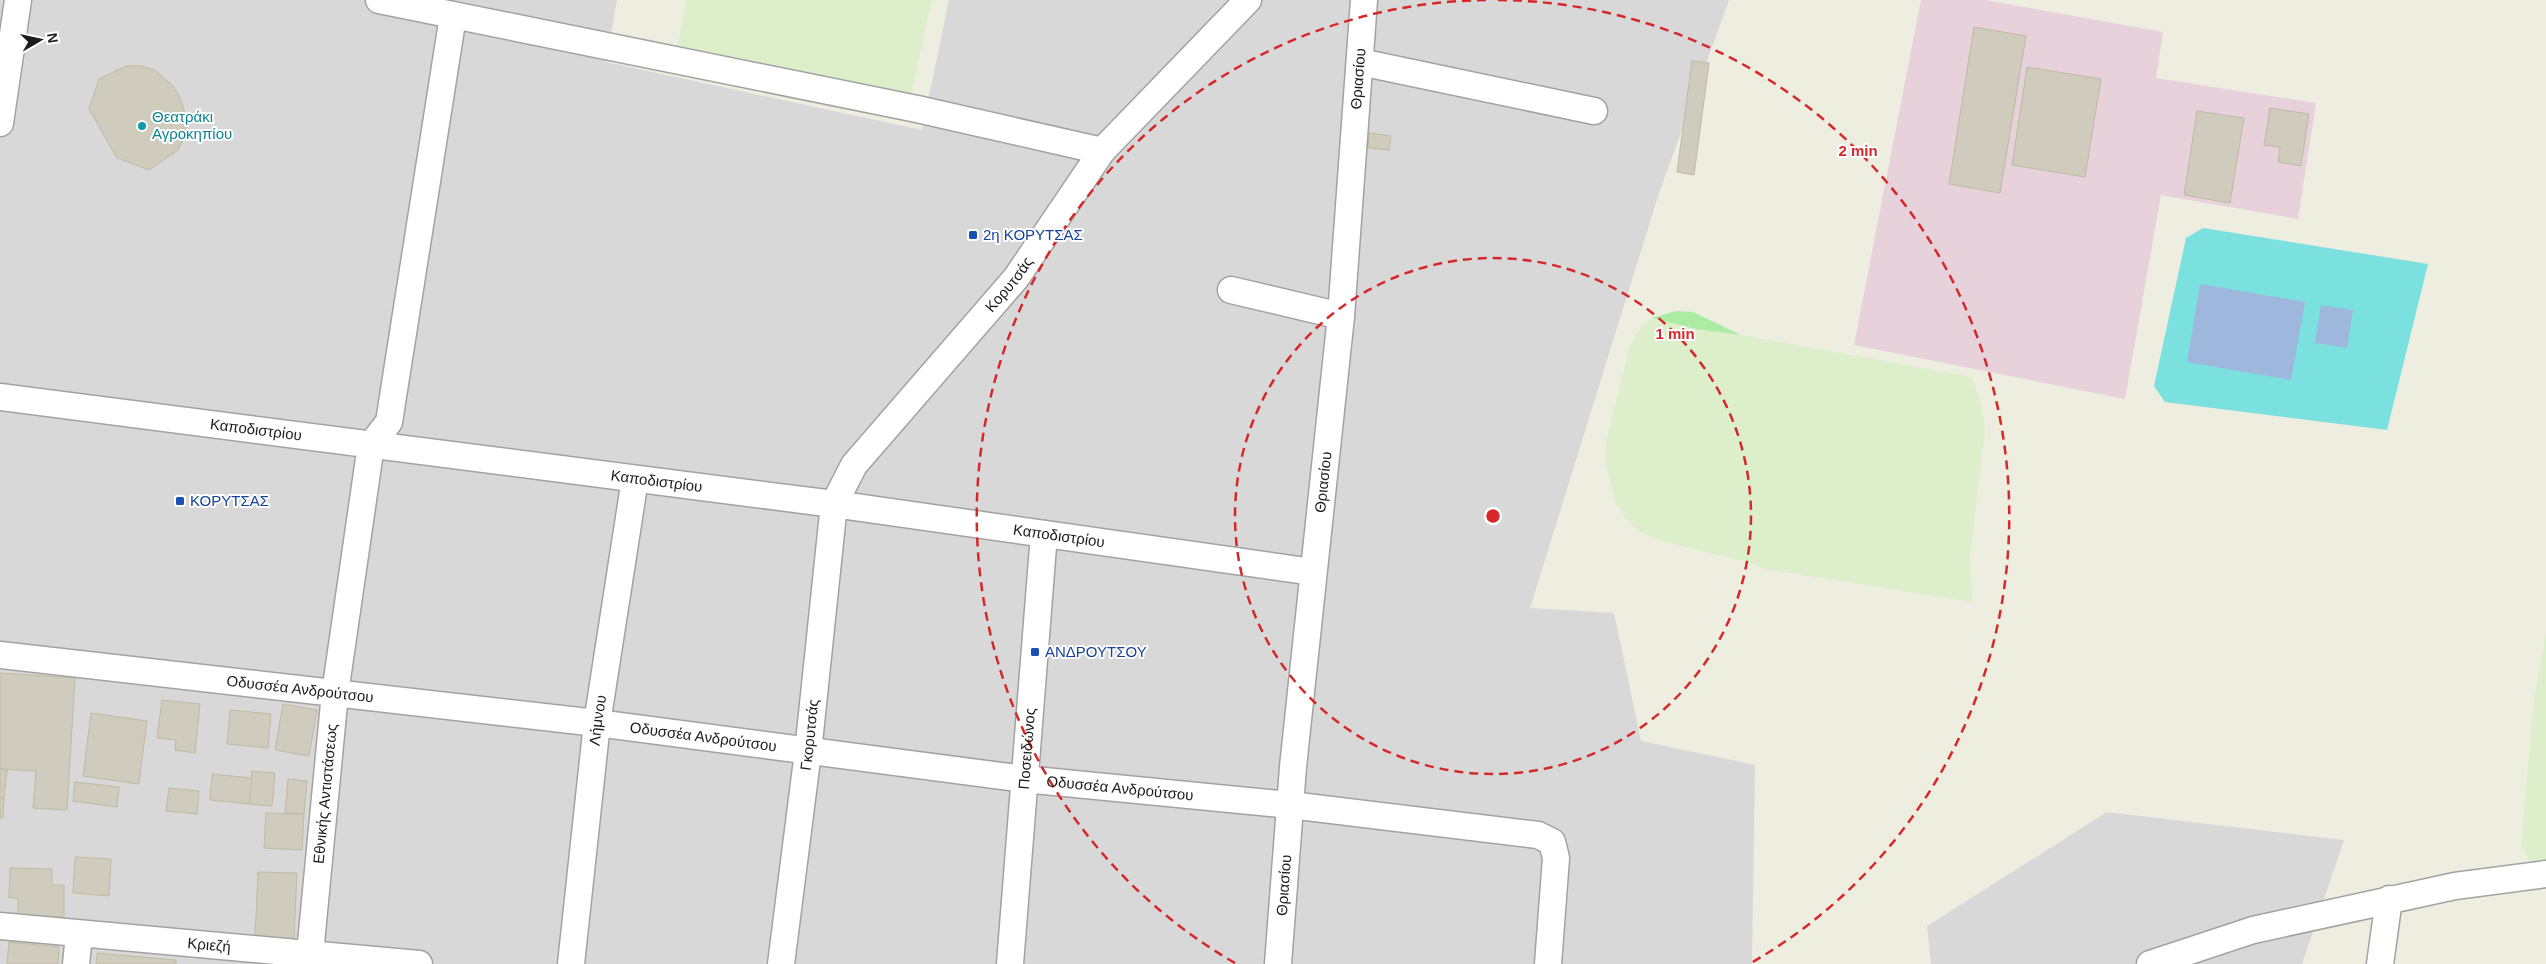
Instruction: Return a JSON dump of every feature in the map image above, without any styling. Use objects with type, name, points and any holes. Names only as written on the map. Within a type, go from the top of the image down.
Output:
[{"type":"street","points":[[0,123],[18,0]]},
{"type":"street","points":[[379,0],[907,107],[1102,151]]},
{"type":"street","name":"Κορυτσάς","points":[[834,504],[854,465],[1016,278],[1102,151],[1248,0]]},
{"type":"street","name":"Θριασίου","points":[[1278,964],[1290,805],[1341,316],[1364,0]]},
{"type":"street","points":[[371,445],[389,422],[453,16]]},
{"type":"street","points":[[1360,62],[1594,112]]},
{"type":"street","points":[[1231,290],[1341,316]]},
{"type":"street","name":"Καποδιστρίου","points":[[0,397],[834,504],[1314,572]]},
{"type":"street","name":"Εθνικής Αντιστάσεως","points":[[309,958],[336,693],[371,445]]},
{"type":"street","name":"Λήμνου","points":[[571,964],[597,723],[635,478]]},
{"type":"street","name":"Γκορυτσάς","points":[[781,964],[808,752],[834,504]]},
{"type":"street","name":"Ποσειδώνος","points":[[1010,964],[1044,534]]},
{"type":"street","name":"Οδυσσέα Ανδρούτσου","points":[[0,655],[597,723],[1024,779],[1290,805],[1538,835],[1552,842],[1556,858],[1548,964]]},
{"type":"street","points":[[2150,964],[2253,930],[2389,899],[2456,886],[2546,874]]},
{"type":"street","points":[[2380,964],[2389,899]]},
{"type":"street","name":"Κριεζή","points":[[0,926],[309,958],[419,964]]},
{"type":"street","points":[[76,964],[79,935]]},
{"type":"shaded area","points":[[0,0],[617,0],[606,62],[922,130],[949,0],[1729,0],[1659,193],[1530,608],[1614,613],[1641,741],[1755,765],[1752,964],[0,964]]},
{"type":"shaded area","points":[[1921,0],[1985,0],[2163,32],[2156,78],[2316,103],[2298,219],[2161,195],[2125,399],[1854,345]]},
{"type":"shaded area","points":[[2203,228],[2428,264],[2387,430],[2165,402],[2154,386],[2186,238]]},
{"type":"shaded area","points":[[2200,284],[2305,302],[2291,380],[2187,362]]},
{"type":"shaded area","points":[[2321,305],[2353,310],[2347,348],[2315,343]]},
{"type":"shaded area","points":[[2107,812],[2344,840],[2302,964],[1931,964],[1927,926]]},
{"type":"green space","points":[[686,0],[932,0],[909,104],[676,55]]},
{"type":"green space","points":[[1676,311],[1693,312],[1741,335],[1696,329],[1652,318]]},
{"type":"green space","points":[[1652,318],[1696,329],[1741,335],[1972,377],[1982,408],[1985,431],[1970,556],[1972,602],[1766,569],[1744,561],[1661,541],[1640,532],[1625,517],[1615,501],[1605,459],[1606,442],[1629,349],[1641,326]]},
{"type":"green space","points":[[2546,633],[2546,866],[2531,863],[2521,846],[2534,699]]},
{"type":"building","points":[[1974,27],[2026,36],[2000,193],[1949,184]]},
{"type":"building","points":[[1692,61],[1709,63],[1694,175],[1677,172]]},
{"type":"building","name":"Θεατράκι Αγροκηπίου","points":[[126,66],[142,66],[156,71],[173,86],[181,100],[186,117],[185,134],[178,150],[149,170],[117,158],[89,109],[99,79]]},
{"type":"building","points":[[2027,67],[2101,79],[2085,177],[2012,165]]},
{"type":"building","points":[[2270,108],[2309,114],[2301,166],[2278,162],[2280,147],[2264,145]]},
{"type":"building","points":[[2197,111],[2244,118],[2230,203],[2184,195]]},
{"type":"building","points":[[1369,133],[1391,136],[1389,150],[1368,148]]},
{"type":"building","points":[[0,673],[75,678],[67,810],[33,808],[36,771],[0,769]]},
{"type":"building","points":[[162,700],[200,704],[195,753],[175,750],[176,740],[157,738]]},
{"type":"building","points":[[283,704],[317,710],[309,756],[275,750]]},
{"type":"building","points":[[230,710],[271,714],[268,748],[227,744]]},
{"type":"building","points":[[91,713],[147,721],[139,784],[83,776]]},
{"type":"building","points":[[0,769],[7,770],[4,798],[0,798]]},
{"type":"building","points":[[252,771],[275,773],[272,806],[249,804]]},
{"type":"building","points":[[212,774],[252,778],[249,804],[210,800]]},
{"type":"building","points":[[288,779],[307,781],[304,814],[285,813]]},
{"type":"building","points":[[75,782],[119,787],[117,807],[73,801]]},
{"type":"building","points":[[169,788],[199,791],[197,814],[166,811]]},
{"type":"building","points":[[0,798],[4,798],[3,818],[0,818]]},
{"type":"building","points":[[266,813],[304,814],[302,850],[264,848]]},
{"type":"building","points":[[75,857],[111,859],[109,896],[73,893]]},
{"type":"building","points":[[10,868],[52,869],[52,885],[64,885],[64,917],[18,916],[18,898],[9,898]]},
{"type":"building","points":[[258,872],[297,873],[294,939],[255,937]]},
{"type":"building","points":[[9,942],[59,947],[58,964],[7,964]]},
{"type":"building","points":[[97,953],[176,960],[176,964],[96,964]]},
{"type":"place","name":"Θεατράκι Αγροκηπίου","points":[[142,126]]},
{"type":"place","name":"2η ΚΟΡΥΤΣΑΣ","points":[[973,235]]},
{"type":"place","name":"ΚΟΡΥΤΣΑΣ","points":[[180,501]]},
{"type":"place","name":"ΑΝΔΡΟΥΤΣΟΥ","points":[[1035,652]]}]
